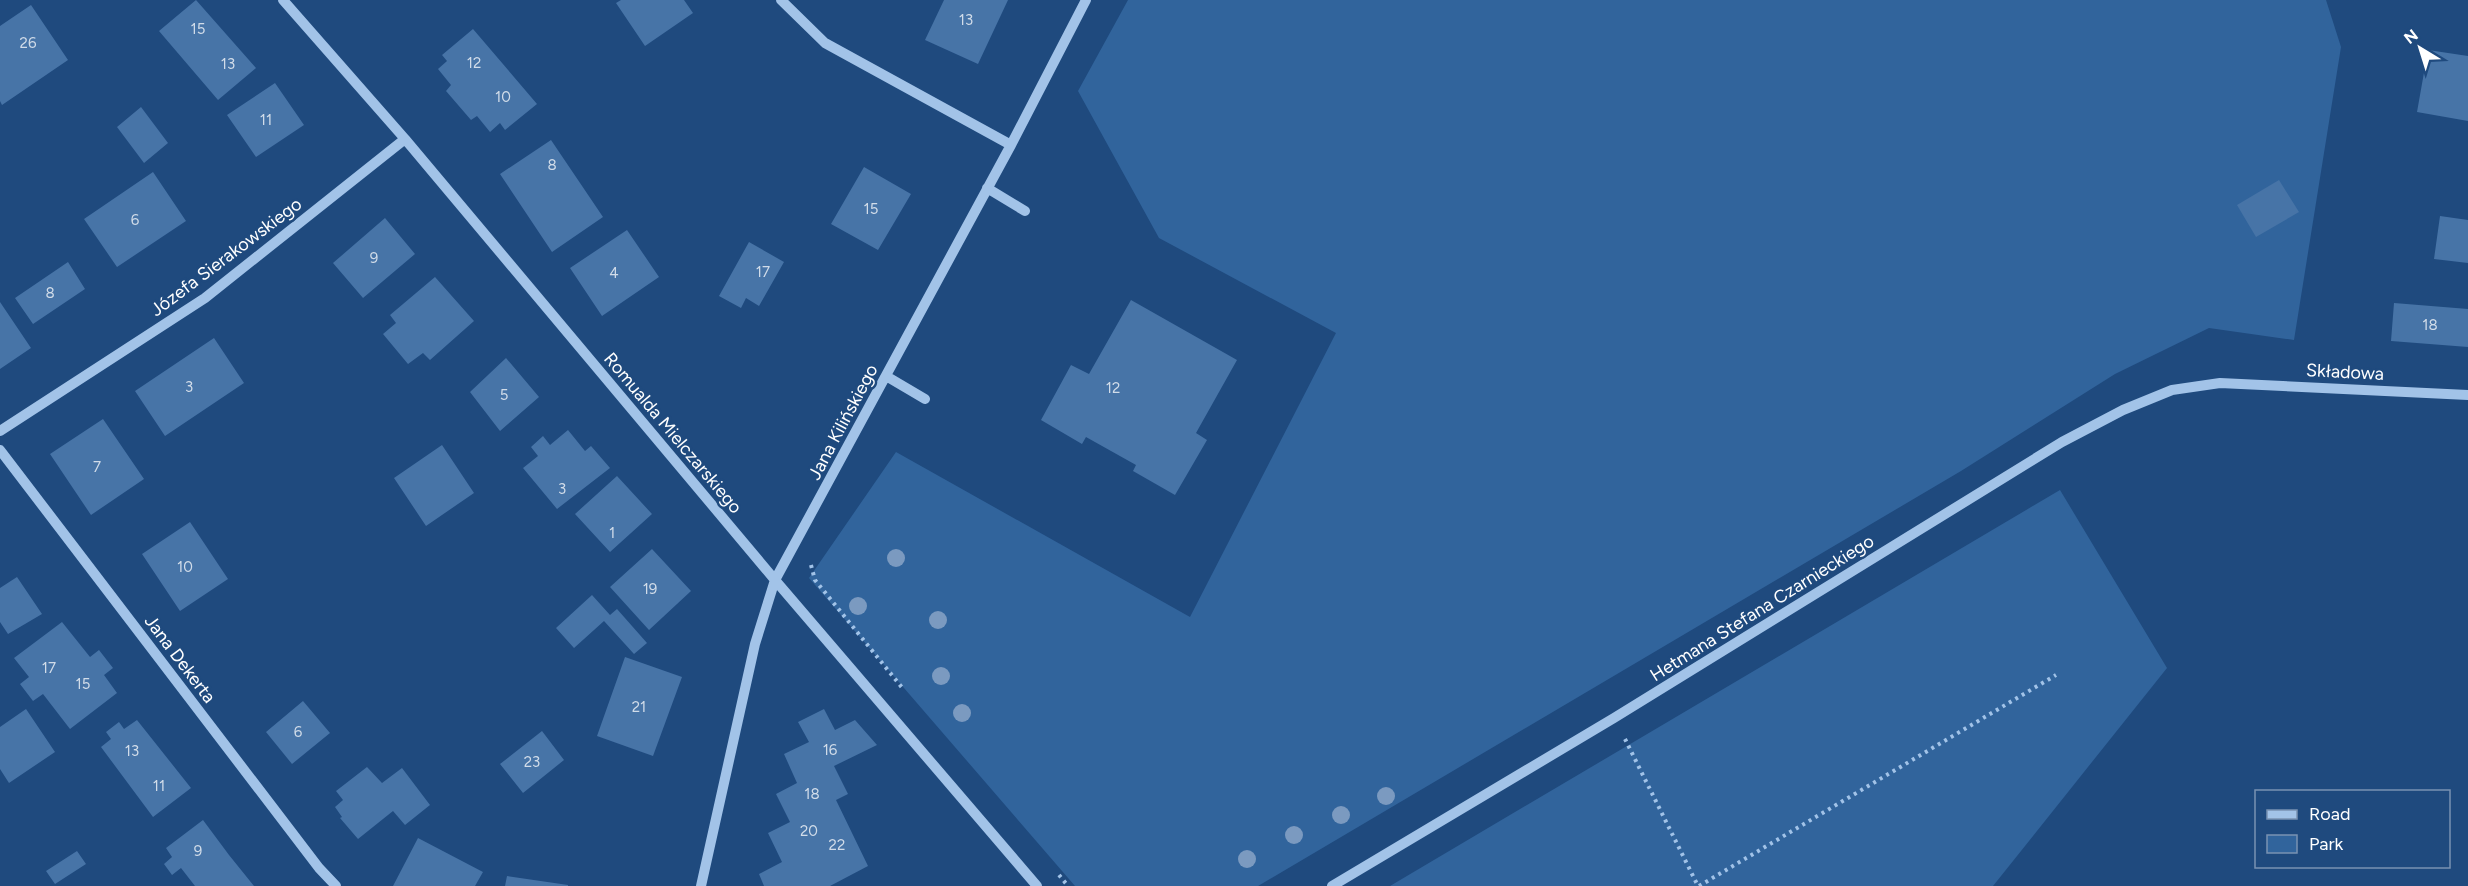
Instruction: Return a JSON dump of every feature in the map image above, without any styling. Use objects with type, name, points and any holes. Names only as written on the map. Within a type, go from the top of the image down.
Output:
[{"type":"street","name":"Romualda Mielczarskiego","points":[[284,0],[405,139],[775,580],[1038,886]]},
{"type":"street","points":[[781,0],[825,44],[1011,145]]},
{"type":"street","name":"Jana Kilińskiego","points":[[701,886],[755,644],[775,580],[1011,145],[1086,0]]},
{"type":"street","name":"Józefa Sierakowskiego","points":[[0,431],[205,298],[405,139]]},
{"type":"street","points":[[987,188],[1025,211]]},
{"type":"street","points":[[886,376],[925,399]]},
{"type":"street","name":"Składowa","points":[[2220,382],[2468,395]]},
{"type":"street","name":"Hetmana Stefana Czarnieckiego","points":[[1332,886],[1614,718],[2062,442],[2123,410],[2172,390],[2220,382]]},
{"type":"street","name":"Jana Dekerta","points":[[0,450],[319,867],[336,886]]},
{"type":"path","points":[[799,537],[813,556],[810,567],[815,580],[906,692]]},
{"type":"path","points":[[1628,746],[1698,886],[2056,675]]},
{"type":"path","points":[[1054,869],[1068,886]]},
{"type":"green space","points":[[1128,0],[2326,0],[2341,47],[2294,340],[2209,328],[2115,374],[1961,471],[1258,886],[1075,886],[809,578],[896,452],[1190,617],[1336,333],[1159,238],[1078,91]]},
{"type":"green space","points":[[2060,490],[2167,668],[1993,886],[1390,886]]},
{"type":"building","points":[[196,0],[256,68],[218,100],[159,31]]},
{"type":"building","points":[[621,0],[684,0],[693,13],[645,46],[616,3]]},
{"type":"building","points":[[944,0],[1008,0],[978,64],[925,40]]},
{"type":"building","points":[[31,5],[68,60],[2,105],[0,101],[0,26]]},
{"type":"building","points":[[473,29],[537,104],[505,130],[500,123],[490,132],[477,116],[471,120],[446,91],[451,85],[438,69],[447,61],[442,55]]},
{"type":"building","points":[[2428,50],[2468,56],[2468,121],[2417,112]]},
{"type":"building","points":[[275,83],[304,125],[256,157],[227,115]]},
{"type":"building","points":[[141,107],[168,143],[144,163],[117,127]]},
{"type":"building","points":[[551,140],[603,217],[552,252],[500,174]]},
{"type":"building","points":[[864,167],[911,194],[878,250],[831,224]]},
{"type":"building","points":[[153,172],[186,221],[117,267],[84,219]]},
{"type":"building","points":[[2279,180],[2299,212],[2256,237],[2237,205]]},
{"type":"building","points":[[2440,216],[2468,220],[2468,263],[2434,259]]},
{"type":"building","points":[[385,218],[415,254],[363,298],[333,263]]},
{"type":"building","points":[[627,230],[659,277],[602,316],[570,268]]},
{"type":"building","points":[[749,242],[784,262],[759,306],[746,298],[741,308],[719,296]]},
{"type":"building","points":[[68,262],[85,289],[33,324],[15,298]]},
{"type":"building","points":[[435,277],[474,321],[430,360],[423,353],[408,364],[383,334],[396,323],[390,315]]},
{"type":"building","points":[[1131,300],[1237,360],[1196,433],[1207,440],[1175,495],[1133,471],[1136,465],[1086,437],[1082,444],[1041,420],[1071,365],[1089,374]]},
{"type":"building","points":[[0,302],[31,348],[0,369]]},
{"type":"building","points":[[2394,303],[2468,309],[2468,347],[2391,341]]},
{"type":"building","points":[[214,338],[244,383],[165,436],[135,391]]},
{"type":"building","points":[[506,358],[539,397],[500,431],[470,392]]},
{"type":"building","points":[[103,419],[144,479],[91,515],[50,454]]},
{"type":"building","points":[[568,430],[585,451],[591,446],[610,468],[557,509],[523,468],[538,456],[531,447],[543,436],[550,445]]},
{"type":"building","points":[[442,445],[474,493],[426,526],[394,478]]},
{"type":"building","points":[[617,476],[652,514],[610,552],[575,514]]},
{"type":"building","points":[[190,522],[228,579],[180,611],[142,554]]},
{"type":"building","points":[[652,549],[691,591],[649,630],[610,587]]},
{"type":"building","points":[[17,577],[42,614],[8,634],[0,622],[0,588]]},
{"type":"building","points":[[592,595],[610,615],[617,609],[647,643],[634,654],[604,621],[574,648],[556,628]]},
{"type":"building","points":[[62,622],[90,657],[99,650],[113,668],[104,675],[117,693],[70,729],[43,694],[33,701],[20,684],[29,677],[14,658]]},
{"type":"building","points":[[625,657],[682,677],[653,756],[597,736]]},
{"type":"building","points":[[303,701],[330,733],[292,764],[266,732]]},
{"type":"building","points":[[26,709],[55,752],[9,783],[0,769],[0,727]]},
{"type":"building","points":[[824,709],[835,730],[855,720],[877,745],[834,766],[848,794],[836,800],[868,866],[830,886],[764,886],[759,874],[782,862],[768,833],[790,822],[776,794],[797,783],[784,754],[809,742],[798,722]]},
{"type":"building","points":[[137,720],[191,788],[153,817],[101,747],[111,739],[106,732],[119,722],[124,729]]},
{"type":"building","points":[[542,731],[564,760],[523,793],[500,764]]},
{"type":"building","points":[[367,767],[382,783],[402,768],[430,805],[405,825],[393,811],[358,839],[340,818],[342,817],[335,807],[343,800],[336,791]]},
{"type":"building","points":[[203,820],[254,886],[195,886],[181,868],[172,875],[164,864],[172,857],[166,848]]},
{"type":"building","points":[[418,838],[483,872],[475,886],[393,886]]},
{"type":"building","points":[[77,851],[86,864],[55,884],[46,871]]},
{"type":"building","points":[[507,876],[568,885],[568,886],[505,886]]}]
